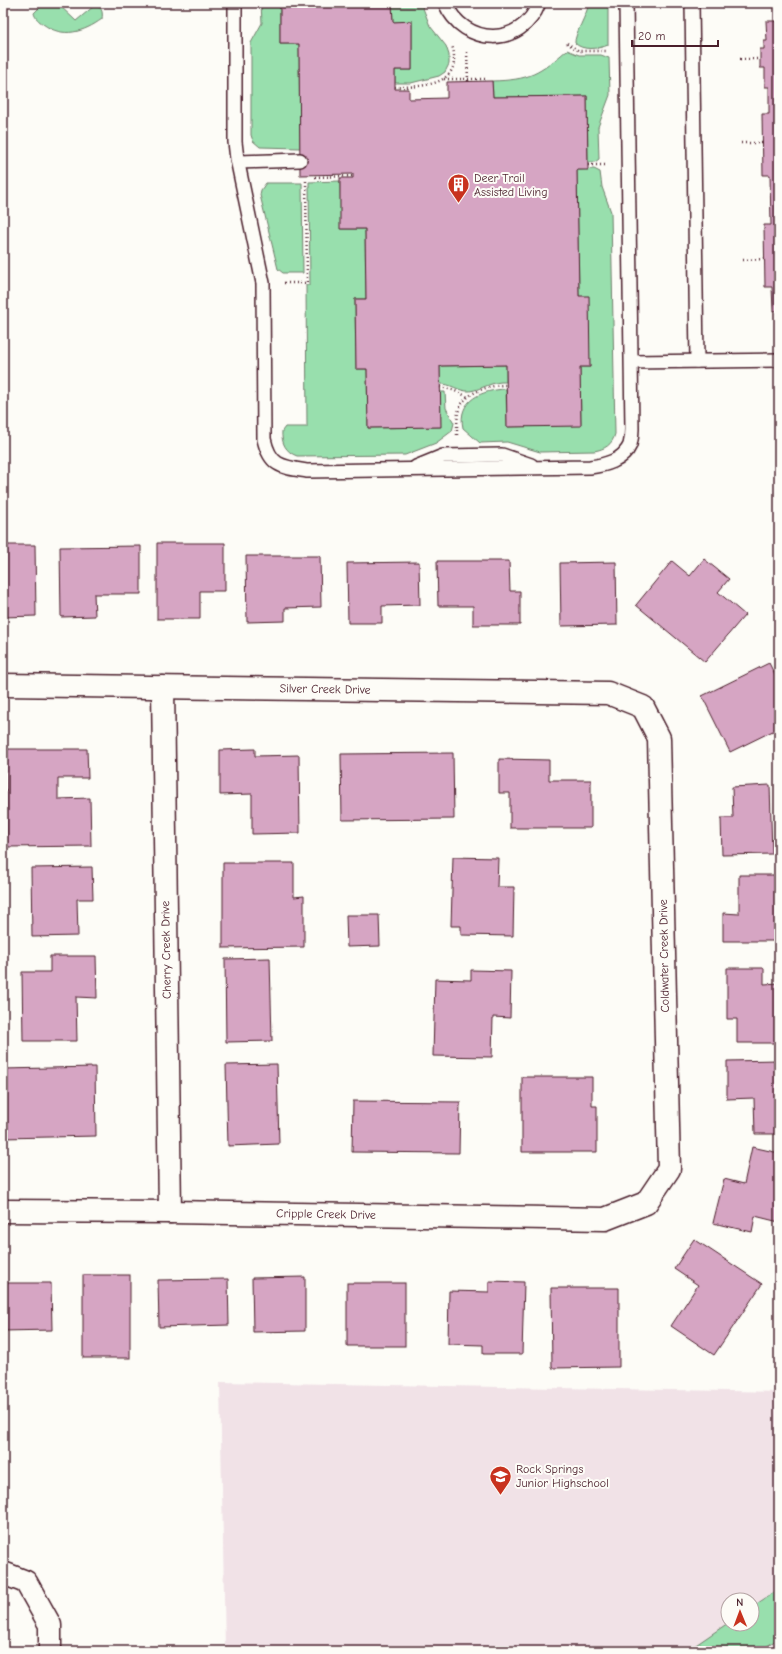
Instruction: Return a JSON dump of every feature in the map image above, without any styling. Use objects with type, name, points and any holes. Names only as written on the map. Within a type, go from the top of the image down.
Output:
[{"type":"street","name":"Silver Creek Drive","points":[[3,685],[608,693],[643,707]]},
{"type":"street","name":"Cherry Creek Drive","points":[[163,687],[170,1212]]},
{"type":"street","name":"Coldwater Creek Drive","points":[[643,707],[659,738],[669,1169],[646,1203]]},
{"type":"street","name":"Cripple Creek Drive","points":[[3,1212],[170,1212],[605,1219],[646,1203]]},
{"type":"street","points":[[3,1574],[26,1582],[50,1625],[50,1651]]},
{"type":"lane","points":[[235,3],[235,142],[264,283],[264,439],[268,454],[276,463],[289,468],[307,471],[590,467],[606,465],[619,458],[629,446],[632,430],[632,362],[626,3]]},
{"type":"lane","points":[[445,3],[450,13],[460,25],[475,34],[492,37],[509,34],[524,25],[536,12],[539,3]]},
{"type":"lane","points":[[692,3],[697,361]]},
{"type":"lane","points":[[238,162],[300,160]]},
{"type":"lane","points":[[632,362],[779,360]]},
{"type":"lane","points":[[409,470],[443,456],[502,455],[539,468]]},
{"type":"path","points":[[778,9],[779,21]]},
{"type":"path","points":[[444,79],[450,74],[454,64],[454,51],[448,40]]},
{"type":"path","points":[[567,43],[579,50],[610,51]]},
{"type":"path","points":[[467,52],[468,80]]},
{"type":"path","points":[[740,59],[760,59]]},
{"type":"path","points":[[395,87],[412,87],[444,79],[486,79]]},
{"type":"path","points":[[741,143],[762,143]]},
{"type":"path","points":[[314,177],[353,176]]},
{"type":"path","points":[[264,283],[307,282],[306,177]]},
{"type":"path","points":[[742,260],[765,259]]},
{"type":"path","points":[[458,456],[458,413],[461,404],[468,397],[496,385],[506,385]]},
{"type":"path","points":[[440,387],[453,390],[468,397]]},
{"type":"shaded area","name":"Rock Springs Junior Highschool","points":[[220,1382],[779,1392],[779,1651],[225,1651]]},
{"type":"green space","points":[[44,3],[57,3],[76,21],[94,6],[97,6],[101,10],[102,19],[81,30],[73,32],[58,31],[43,24],[35,16],[34,13]]},
{"type":"green space","points":[[261,3],[280,3],[280,44],[299,44],[300,148],[260,147],[253,141],[251,135],[251,43],[262,23]]},
{"type":"green space","points":[[392,3],[421,3],[430,26],[446,46],[449,55],[449,64],[445,72],[439,76],[411,83],[395,83],[395,70],[412,70],[412,22],[393,22]]},
{"type":"green space","points":[[589,3],[608,3],[608,45],[600,48],[586,48],[578,46],[575,43],[576,35]]},
{"type":"green space","points":[[567,50],[579,55],[601,55],[609,58],[610,95],[598,127],[599,159],[595,162],[588,162],[587,96],[493,97],[492,81],[516,79],[533,74],[549,65]]},
{"type":"green space","points":[[594,169],[600,172],[602,187],[611,212],[614,438],[608,446],[594,451],[540,452],[507,442],[480,443],[463,428],[462,418],[464,410],[473,398],[480,394],[497,390],[506,389],[507,427],[581,425],[580,367],[590,367],[579,296],[577,170]]},
{"type":"green space","points":[[340,181],[341,229],[365,229],[366,299],[355,299],[356,369],[367,369],[368,428],[440,427],[440,392],[445,392],[446,408],[454,423],[452,431],[436,443],[405,455],[297,456],[287,449],[282,439],[282,431],[285,427],[307,427],[306,285],[310,285],[309,182]]},
{"type":"green space","points":[[266,183],[302,183],[303,273],[283,273],[278,269],[260,195],[261,190]]},
{"type":"green space","points":[[506,365],[506,382],[492,384],[470,391],[440,384],[440,366]]},
{"type":"green space","points":[[779,1589],[779,1638],[760,1651],[687,1651],[720,1628],[720,1632],[760,1632],[760,1602]]},
{"type":"building","name":"Deer Trail Assisted Living","points":[[280,3],[392,3],[393,22],[412,21],[412,70],[395,70],[395,89],[409,89],[409,99],[447,98],[447,82],[492,81],[493,97],[587,96],[588,170],[577,170],[579,296],[589,296],[590,367],[580,367],[581,426],[507,427],[506,365],[440,366],[441,427],[368,428],[367,369],[356,369],[355,299],[366,299],[365,229],[340,229],[340,178],[353,178],[353,174],[300,175],[299,44],[280,44]]},
{"type":"building","points":[[766,21],[779,21],[779,311],[773,311],[772,287],[765,287],[764,225],[771,225],[770,175],[763,175],[762,114],[769,114],[769,87],[765,87],[765,68],[760,68],[760,49],[764,49],[764,41],[767,41]]},
{"type":"building","points":[[157,543],[225,543],[225,591],[200,591],[200,619],[157,619]]},
{"type":"building","points":[[3,545],[35,545],[36,616],[3,617]]},
{"type":"building","points":[[141,546],[141,594],[94,594],[95,616],[61,617],[60,547]]},
{"type":"building","points":[[246,556],[320,556],[321,607],[285,608],[285,621],[247,622]]},
{"type":"building","points":[[704,559],[729,579],[718,592],[745,615],[705,662],[636,605],[672,561],[690,576]]},
{"type":"building","points":[[437,561],[509,561],[510,591],[520,591],[520,625],[473,625],[473,606],[438,606]]},
{"type":"building","points":[[419,562],[420,605],[382,606],[382,623],[348,623],[347,563]]},
{"type":"building","points":[[616,562],[617,625],[561,626],[560,563]]},
{"type":"building","points":[[769,663],[779,683],[779,728],[730,752],[702,696]]},
{"type":"building","points":[[6,749],[87,749],[88,778],[58,778],[58,799],[90,798],[91,846],[7,847]]},
{"type":"building","points":[[255,749],[255,756],[299,755],[300,833],[252,834],[252,794],[220,795],[220,750]]},
{"type":"building","points":[[453,753],[454,819],[342,820],[341,754]]},
{"type":"building","points":[[499,759],[549,760],[549,780],[591,780],[591,828],[510,828],[510,793],[499,793]]},
{"type":"building","points":[[770,785],[772,854],[722,855],[721,818],[733,818],[732,787]]},
{"type":"building","points":[[453,857],[498,858],[497,887],[514,887],[513,936],[461,935],[461,926],[451,926]]},
{"type":"building","points":[[223,863],[294,863],[294,897],[304,896],[304,947],[223,948]]},
{"type":"building","points":[[92,867],[93,899],[77,899],[78,936],[32,937],[31,868]]},
{"type":"building","points":[[739,875],[779,875],[779,941],[723,941],[723,913],[739,914]]},
{"type":"building","points":[[346,915],[379,915],[380,946],[347,947]]},
{"type":"building","points":[[50,956],[96,956],[97,998],[76,997],[77,1041],[23,1041],[22,972],[50,972]]},
{"type":"building","points":[[270,958],[272,1041],[226,1042],[225,959]]},
{"type":"building","points":[[727,968],[764,968],[764,984],[779,983],[779,1043],[737,1043],[737,1019],[727,1019]]},
{"type":"building","points":[[471,970],[511,971],[510,1018],[493,1017],[492,1057],[433,1056],[435,979],[471,980]]},
{"type":"building","points":[[779,1060],[779,1134],[755,1134],[754,1098],[727,1099],[727,1061]]},
{"type":"building","points":[[277,1064],[279,1144],[228,1146],[226,1065]]},
{"type":"building","points":[[95,1067],[96,1136],[3,1138],[3,1069]]},
{"type":"building","points":[[522,1077],[592,1077],[592,1106],[597,1106],[597,1152],[522,1152]]},
{"type":"building","points":[[353,1101],[460,1102],[459,1153],[352,1152]]},
{"type":"building","points":[[752,1147],[779,1153],[779,1222],[755,1216],[752,1232],[713,1223],[724,1179],[744,1184]]},
{"type":"building","points":[[694,1239],[762,1284],[714,1355],[671,1326],[698,1285],[674,1269]]},
{"type":"building","points":[[83,1275],[130,1275],[130,1358],[83,1358]]},
{"type":"building","points":[[305,1277],[305,1331],[253,1332],[252,1278]]},
{"type":"building","points":[[228,1279],[229,1325],[159,1327],[158,1280]]},
{"type":"building","points":[[489,1281],[524,1282],[522,1354],[483,1354],[483,1345],[448,1344],[449,1291],[489,1292]]},
{"type":"building","points":[[3,1283],[51,1283],[52,1330],[3,1331]]},
{"type":"building","points":[[347,1283],[405,1283],[405,1346],[347,1346]]},
{"type":"building","points":[[551,1288],[619,1288],[619,1367],[552,1368]]},
{"type":"place","name":"Deer Trail Assisted Living","points":[[459,204]]},
{"type":"place","name":"Rock Springs Junior Highschool","points":[[500,1496]]}]
